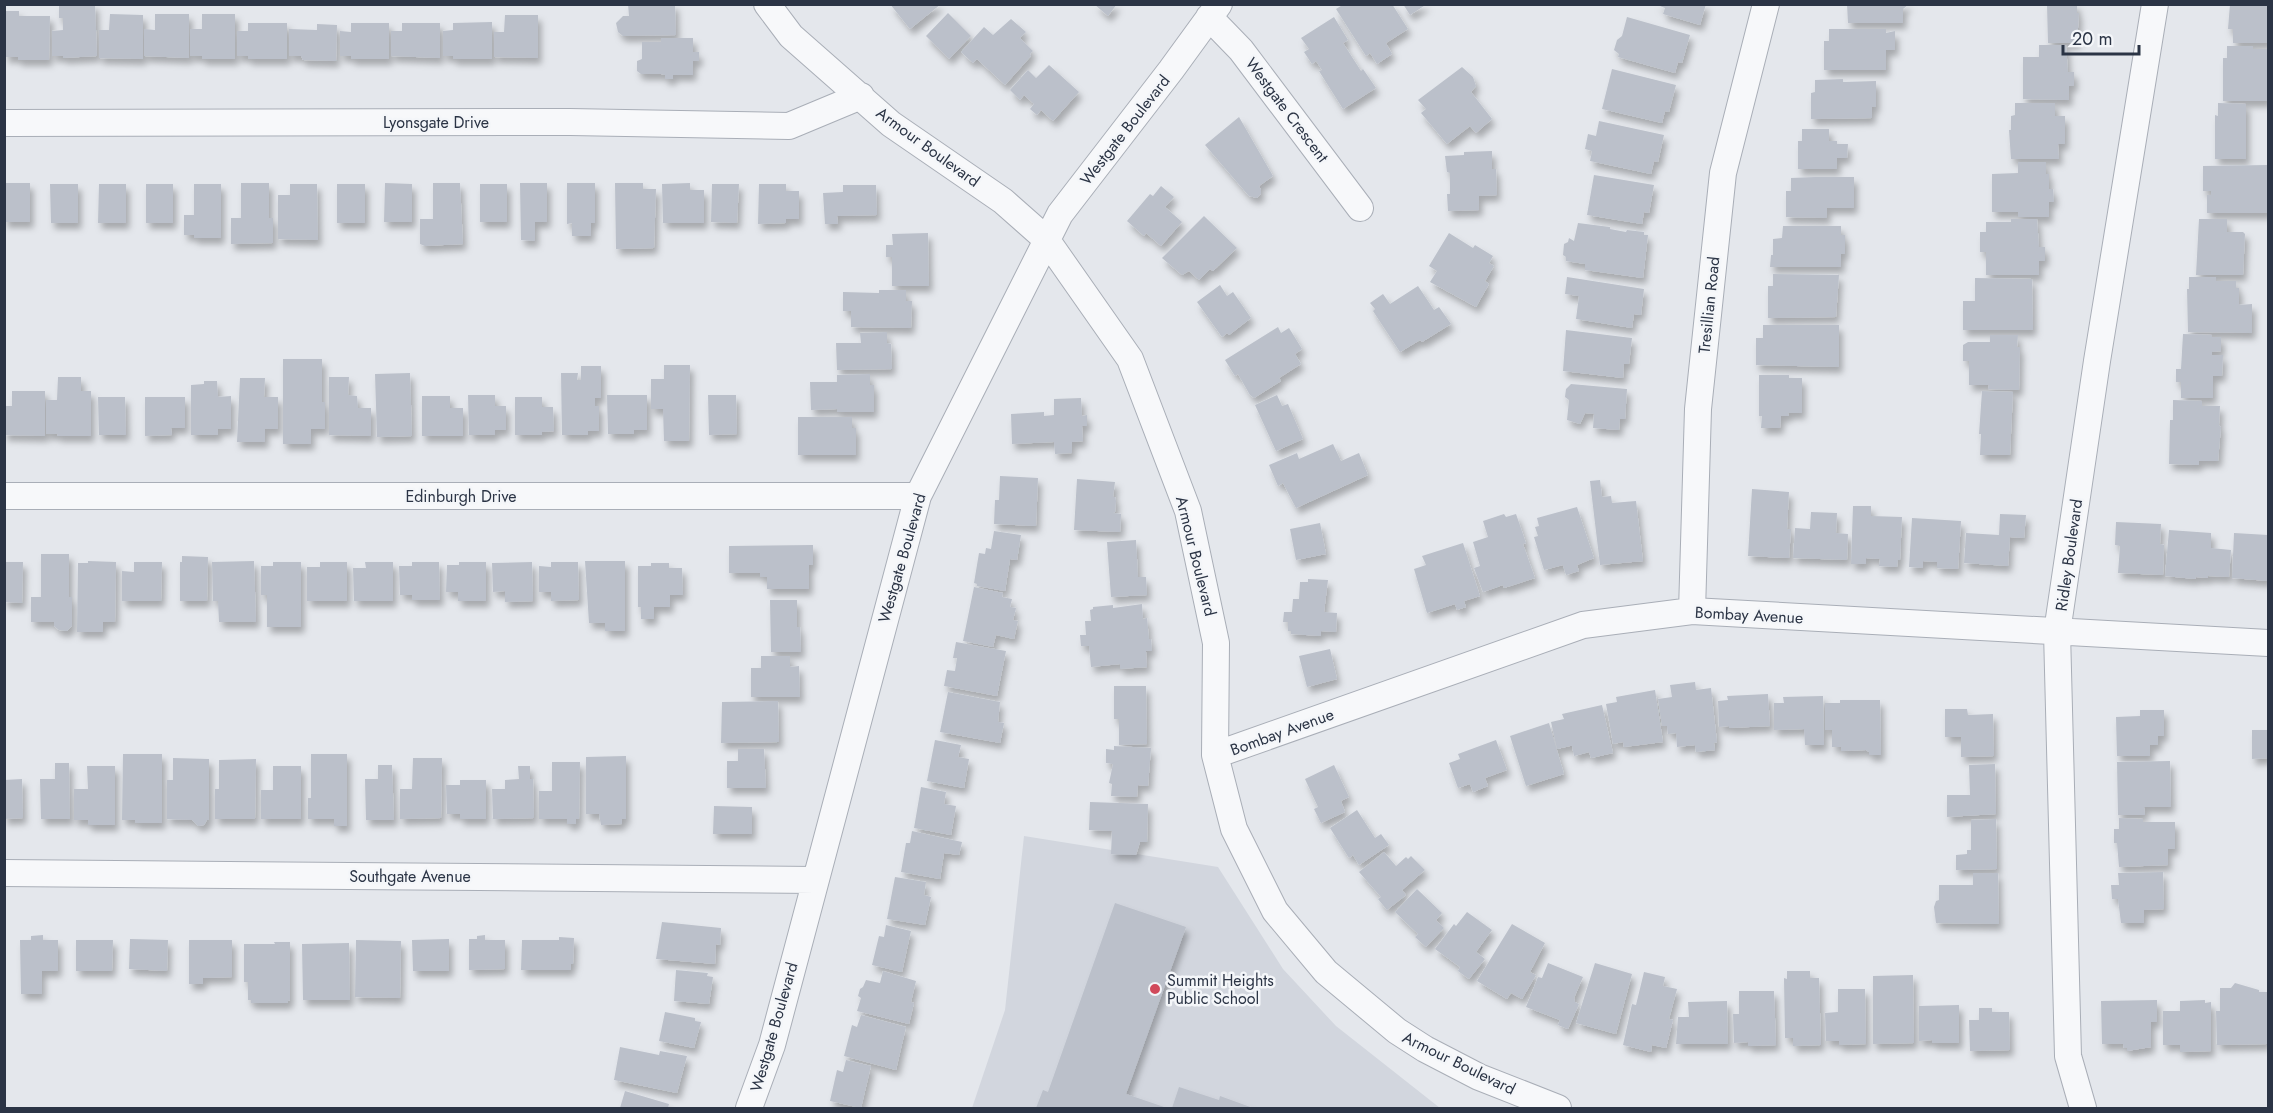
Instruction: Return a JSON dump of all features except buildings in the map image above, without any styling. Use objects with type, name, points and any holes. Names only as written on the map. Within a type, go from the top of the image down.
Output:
[{"type":"street","name":"Armour Boulevard","points":[[767,4],[791,36],[891,124],[1004,201],[1046,239],[1130,359],[1188,511],[1216,643],[1215,755],[1234,829],[1275,911],[1326,972],[1397,1031],[1425,1049],[1479,1077],[1558,1108]]},
{"type":"street","name":"Tresillian Road","points":[[1692,611],[1698,409],[1723,173],[1766,4]]},
{"type":"street","name":"Ridley Boulevard","points":[[2083,1108],[2068,1056],[2057,632],[2097,361],[2155,4]]},
{"type":"street","name":"Westgate Crescent","points":[[1214,11],[1360,208]]},
{"type":"street","name":"Westgate Boulevard","points":[[749,1108],[772,1045],[918,496],[1059,214],[1172,70],[1214,11]]},
{"type":"street","name":"Lyonsgate Drive","points":[[4,123],[570,122],[789,126],[861,96]]},
{"type":"street","name":"Edinburgh Drive","points":[[4,496],[918,496]]},
{"type":"street","name":"Bombay Avenue","points":[[1215,755],[1583,625],[1692,611],[2268,643]]},
{"type":"street","name":"Southgate Avenue","points":[[4,873],[815,880]]},
{"type":"shaded area","name":"Summit Heights Public School","points":[[1024,836],[1218,867],[1283,969],[1336,1026],[1440,1108],[972,1108],[1005,1010]]},
{"type":"place","name":"Summit Heights Public School","points":[[1155,989]]}]
